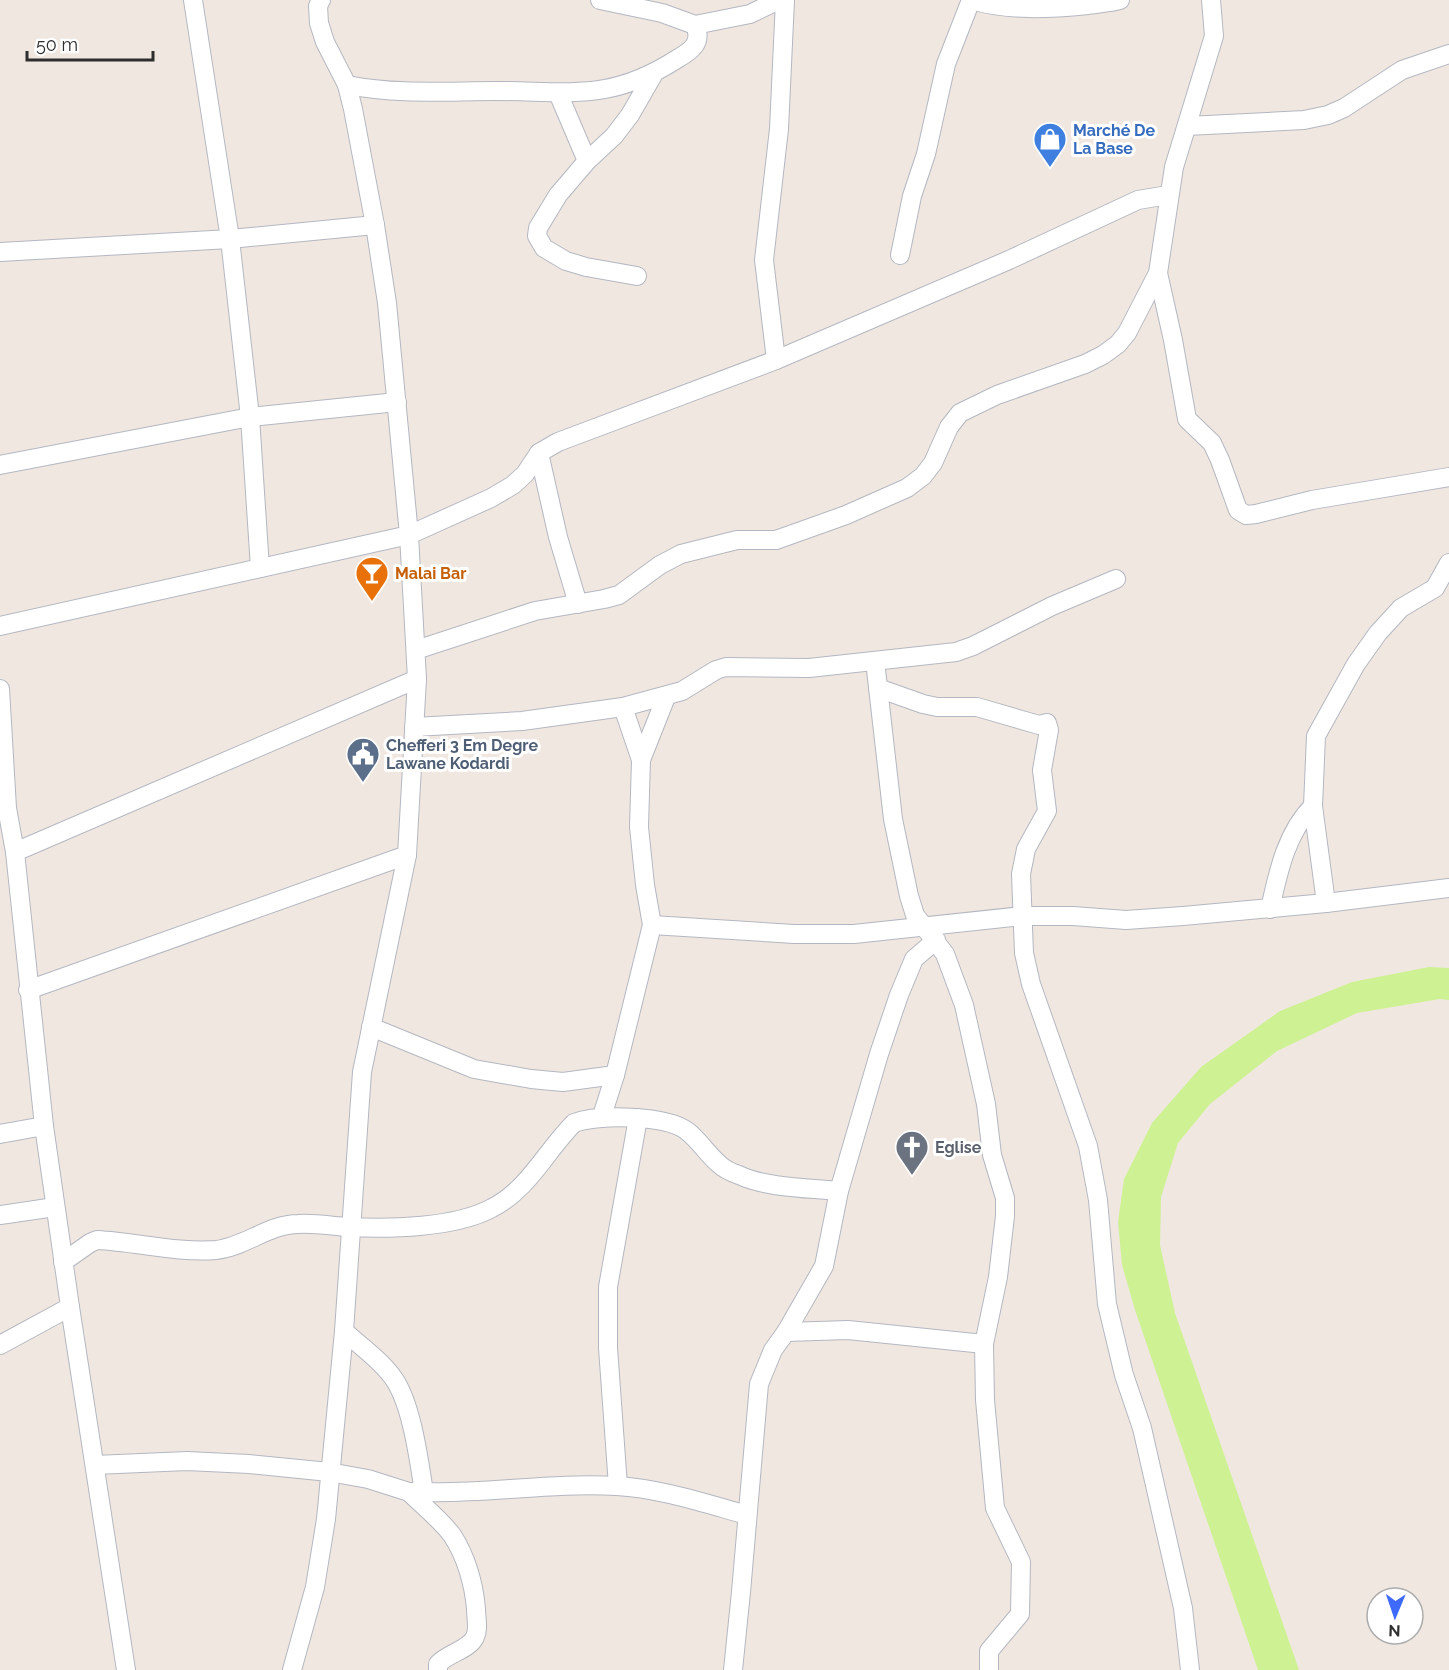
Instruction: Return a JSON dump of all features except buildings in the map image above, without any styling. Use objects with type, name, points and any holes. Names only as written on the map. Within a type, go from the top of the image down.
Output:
[{"type":"street","points":[[193,0],[230,239],[250,417],[260,568]]},
{"type":"street","points":[[292,1670],[320,1561],[326,1519],[344,1331],[362,1072],[407,855],[417,679],[409,536],[387,303],[354,109],[347,85],[325,42],[319,22],[318,6],[321,0]]},
{"type":"street","points":[[600,0],[662,13],[695,25],[750,14],[779,0]]},
{"type":"street","points":[[776,360],[764,260],[779,129],[785,0]]},
{"type":"street","points":[[900,255],[912,196],[926,154],[946,64],[971,0],[1017,9],[1077,6],[1120,0]]},
{"type":"street","points":[[1210,0],[1214,36],[1174,166],[1158,273],[1187,419],[1212,443],[1238,510],[1246,515],[1312,500],[1449,477]]},
{"type":"street","points":[[347,85],[417,93],[602,91],[653,75],[692,50],[697,42],[698,31],[695,25]]},
{"type":"street","points":[[1187,126],[1304,120],[1328,115],[1344,108],[1402,70],[1449,54]]},
{"type":"street","points":[[637,276],[566,261],[544,248],[537,236],[540,223],[558,195],[587,160],[614,136],[630,115],[653,75]]},
{"type":"street","points":[[558,93],[587,160]]},
{"type":"street","points":[[0,626],[409,536],[491,498],[513,485],[525,474],[539,453],[558,442],[776,360],[1009,260],[1138,200],[1168,195]]},
{"type":"street","points":[[0,252],[230,239],[375,225]]},
{"type":"street","points":[[416,650],[535,611],[619,595],[681,554],[737,540],[776,540],[846,515],[907,488],[933,463],[949,427],[960,413],[997,395],[1085,364],[1118,344],[1127,333],[1158,273]]},
{"type":"street","points":[[0,465],[250,417],[397,402]]},
{"type":"street","points":[[539,453],[562,551],[578,603]]},
{"type":"street","points":[[1326,903],[1313,806],[1315,743],[1320,728],[1356,664],[1378,633],[1401,608],[1435,588],[1449,562]]},
{"type":"street","points":[[414,727],[522,721],[623,707],[682,692],[716,670],[726,667],[809,668],[956,652],[1052,606],[1116,579]]},
{"type":"street","points":[[874,661],[893,819],[909,896],[915,915],[922,927],[936,940],[945,954],[964,1005],[986,1104],[992,1155],[1005,1198],[998,1278],[984,1344],[985,1400],[995,1508],[1021,1562],[1020,1614],[989,1651],[989,1670]]},
{"type":"street","points":[[15,852],[417,679]]},
{"type":"street","points":[[878,688],[923,704],[977,707],[1038,725],[1047,723],[1049,730],[1042,779],[1048,803],[1047,812],[1026,849],[1021,874],[1024,953],[1031,984],[1088,1146],[1098,1200],[1107,1304],[1125,1376],[1142,1428],[1183,1608],[1190,1670]]},
{"type":"street","points":[[0,689],[3,808],[15,852],[8,877],[28,990],[63,1262],[126,1670]]},
{"type":"street","points":[[602,1116],[615,1075],[652,926],[639,827],[641,760],[666,697]]},
{"type":"street","points":[[623,707],[641,760]]},
{"type":"street","points":[[1270,909],[1278,874],[1293,833],[1302,817],[1313,806]]},
{"type":"street","points":[[28,990],[407,855]]},
{"type":"street","points":[[652,926],[794,934],[854,934],[1022,916],[1073,916],[1126,920],[1270,909],[1449,888]]},
{"type":"street","points":[[733,1670],[759,1384],[772,1350],[786,1332],[824,1266],[839,1191],[879,1054],[908,969],[914,959],[936,940]]},
{"type":"street","points":[[371,1027],[474,1069],[563,1082],[615,1075]]},
{"type":"street","points":[[63,1262],[98,1240],[165,1248],[215,1250],[231,1247],[282,1227],[296,1224],[351,1227],[441,1225],[494,1208],[519,1188],[574,1123],[602,1116],[664,1122],[684,1128],[699,1140],[719,1164],[740,1176],[767,1183],[839,1191]]},
{"type":"street","points":[[618,1486],[608,1348],[608,1287],[638,1119]]},
{"type":"street","points":[[0,1134],[44,1126]]},
{"type":"street","points":[[0,1215],[56,1207]]},
{"type":"street","points":[[0,1345],[70,1307]]},
{"type":"street","points":[[786,1332],[848,1330],[984,1344]]},
{"type":"street","points":[[344,1331],[394,1378],[400,1390],[419,1461],[416,1492],[461,1550],[474,1594],[477,1629],[475,1638],[467,1646],[444,1658],[438,1664],[438,1670]]},
{"type":"street","points":[[95,1465],[187,1461],[249,1464],[329,1472],[368,1479],[416,1492],[618,1486],[641,1489],[747,1515]]},
{"type":"green space","points":[[1429,967],[1449,968],[1449,1000],[1440,999],[1357,1013],[1277,1051],[1210,1104],[1178,1143],[1161,1197],[1160,1245],[1175,1313],[1299,1670],[1258,1670],[1135,1310],[1122,1265],[1118,1222],[1124,1179],[1152,1123],[1201,1067],[1280,1011],[1352,982]]},
{"type":"place","name":"Marché De La Base","points":[[1050,168]]},
{"type":"place","name":"Malai Bar","points":[[372,602]]},
{"type":"place","name":"Chefferi 3 Em Degre Lawane Kodardi","points":[[363,783]]},
{"type":"place","name":"Eglise","points":[[912,1176]]}]
